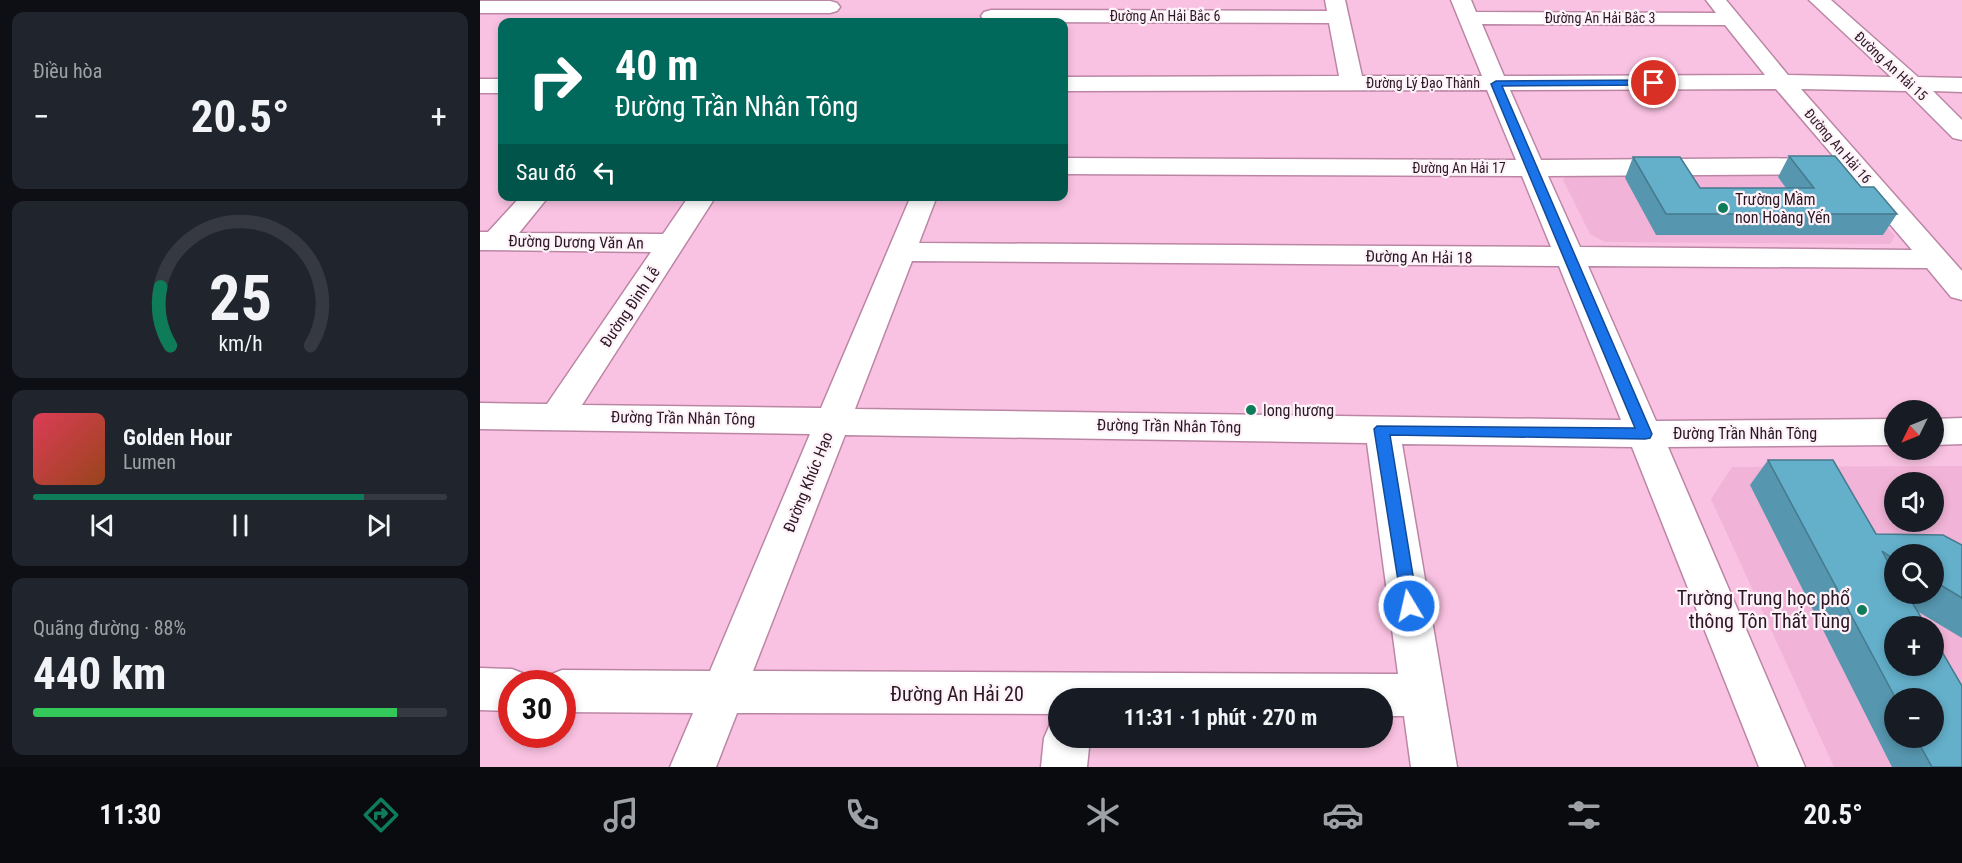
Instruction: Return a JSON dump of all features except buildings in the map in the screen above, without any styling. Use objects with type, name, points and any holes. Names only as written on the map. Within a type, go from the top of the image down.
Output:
[{"type":"street","points":[[1588,0],[1599,18]]},
{"type":"street","name":"Đường An Hải 15","points":[[1819,0],[1962,133]]},
{"type":"street","points":[[480,7],[829,10]]},
{"type":"street","points":[[1337,8],[1352,83]]},
{"type":"street","name":"Đường An Hải Bắc 6","points":[[992,13],[1337,8]]},
{"type":"street","points":[[1464,9],[1645,434],[1782,767]]},
{"type":"street","name":"Đường An Hải Bắc 3","points":[[1464,9],[1599,18],[1724,9]]},
{"type":"street","name":"Đường An Hải 16","points":[[1724,9],[1782,82],[1962,290]]},
{"type":"street","name":"Đường Lý Đạo Thành","points":[[1068,84],[1782,82],[1962,85]]},
{"type":"street","name":"Đường An Hải 17","points":[[1068,166],[1531,168],[1855,166]]},
{"type":"street","points":[[488,241],[531,201]]},
{"type":"street","name":"Đường Đinh Lễ","points":[[556,417],[700,201]]},
{"type":"street","name":"Đường Khúc Hạo","points":[[693,767],[721,693],[922,201]]},
{"type":"street","name":"Đường Dương Văn An","points":[[488,241],[672,243]]},
{"type":"street","name":"Đường An Hải 18","points":[[902,252],[1935,259]]},
{"type":"street","name":"Đường Trần Nhân Tông","points":[[480,416],[1645,434],[1884,432]]},
{"type":"street","points":[[1382,429],[1434,767]]},
{"type":"street","points":[[1944,432],[1962,431]]},
{"type":"street","points":[[480,689],[498,690]]},
{"type":"street","name":"Đường An Hải 20","points":[[576,691],[1048,697]]},
{"type":"street","name":"Đường An Hải 20","points":[[1393,695],[1423,695]]},
{"type":"street","points":[[1064,767],[1066,748]]},
{"type":"shaded area","name":"Trường Mầm non Hoàng Yến","points":[[1568,174],[1826,175],[1847,182],[1895,236],[1890,244],[1605,242],[1590,234],[1563,180]]},
{"type":"shaded area","name":"Trường Trung học phổ thông Tôn Thất Tùng","points":[[1962,466],[1962,767],[1834,767],[1711,499],[1732,467]]},
{"type":"place","name":"Trường Mầm non Hoàng Yến","points":[[1723,208]]},
{"type":"place","name":"long hương","points":[[1251,410]]},
{"type":"place","name":"Trường Trung học phổ thông Tôn Thất Tùng","points":[[1862,610]]},
{"type":"route","points":[[1409,606],[1382,429],[1645,434],[1496,84],[1654,83]]}]
